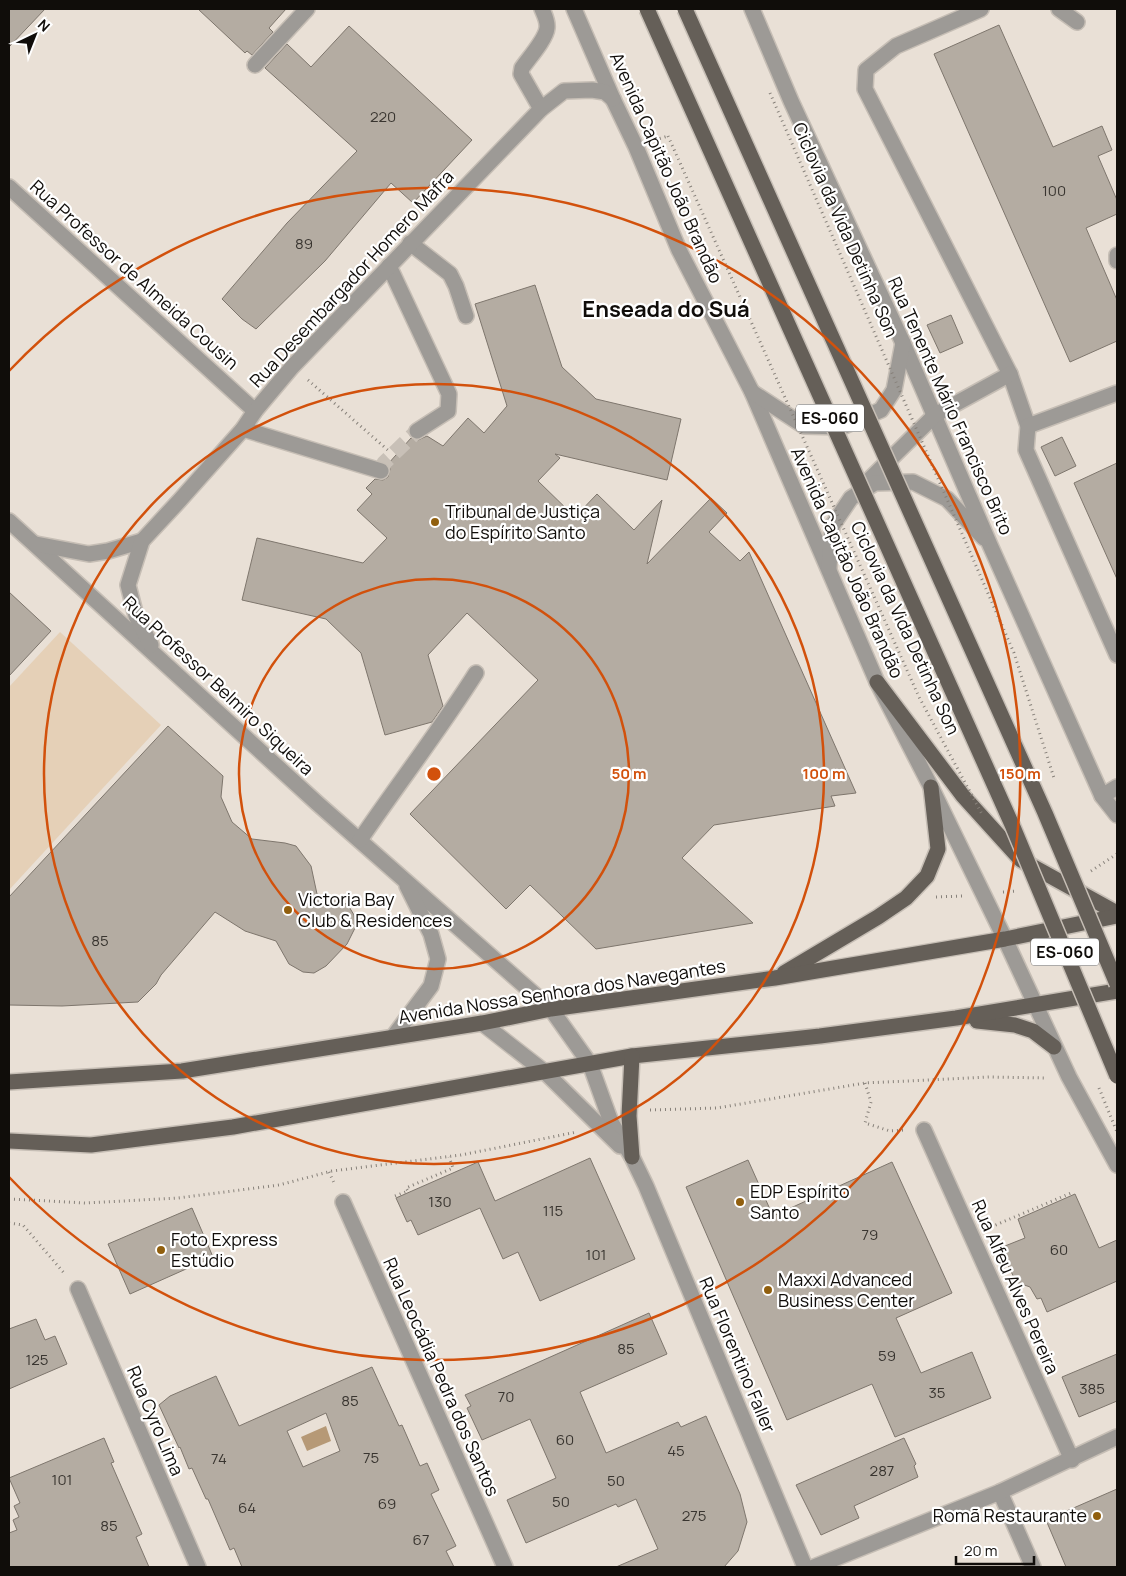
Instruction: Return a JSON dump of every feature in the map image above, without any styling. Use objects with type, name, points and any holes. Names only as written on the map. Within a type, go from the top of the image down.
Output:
[{"type":"main road","name":"ES-060","points":[[647,9],[1013,827],[1112,1081]]},
{"type":"main road","name":"ES-060","points":[[685,9],[1045,812],[1117,984]]},
{"type":"main road","points":[[877,682],[963,796],[1021,860],[1117,915]]},
{"type":"main road","points":[[775,978],[878,918],[906,898],[927,876],[938,849],[931,787]]},
{"type":"main road","name":"Avenida Nossa Senhora dos Navegantes","points":[[9,1082],[182,1071],[482,1023],[551,1010],[775,978],[1005,939],[1117,915]]},
{"type":"main road","points":[[9,1141],[91,1145],[232,1127],[546,1073],[632,1056],[820,1036],[956,1018],[1117,991]]},
{"type":"main road","points":[[956,1018],[1016,1024],[1033,1031],[1054,1047]]},
{"type":"main road","points":[[632,1056],[629,1116],[632,1157]]},
{"type":"street","points":[[255,65],[307,9]]},
{"type":"street","points":[[541,108],[521,74],[522,68],[545,36],[547,27],[542,9]]},
{"type":"street","name":"Avenida Capitão João Brandão","points":[[574,9],[636,147],[679,250],[752,392],[877,682],[931,787],[1005,939],[1068,1077],[1117,1165]]},
{"type":"street","name":"Rua Tenente Mário Francisco Brito","points":[[752,9],[791,101],[903,343],[990,545],[1102,796],[1117,815]]},
{"type":"street","points":[[981,9],[896,46],[866,70],[865,89],[1010,374],[1028,426],[1026,450],[1117,655]]},
{"type":"street","points":[[1059,9],[1077,22]]},
{"type":"street","name":"Rua Desembargador Homero Mafra","points":[[156,654],[136,616],[128,585],[142,541],[243,429],[255,411],[292,367],[541,108],[564,91],[592,90],[605,92],[613,99]]},
{"type":"street","name":"Rua Professor de Almeida Cousin","points":[[9,187],[255,411]]},
{"type":"street","points":[[410,243],[450,274],[466,316]]},
{"type":"street","points":[[1117,256],[1117,261]]},
{"type":"street","points":[[389,266],[449,394],[448,411],[418,431]]},
{"type":"street","points":[[752,392],[804,426],[842,427],[881,410],[894,390],[903,343]]},
{"type":"street","points":[[829,571],[832,526],[851,498],[935,415],[1010,374]]},
{"type":"street","points":[[1028,426],[1117,393]]},
{"type":"street","points":[[243,429],[381,472]]},
{"type":"street","points":[[851,498],[875,483],[913,482],[947,499],[990,545]]},
{"type":"street","name":"Rua Professor Belmiro Siqueira","points":[[11,527],[34,544],[402,878],[551,1010]]},
{"type":"street","points":[[34,544],[89,554],[108,551],[142,541]]},
{"type":"street","points":[[360,840],[382,795],[451,713],[476,672]]},
{"type":"street","points":[[1102,796],[1117,788]]},
{"type":"street","name":"Rua Professor Belmiro Siqueira","points":[[393,1036],[431,986],[438,959],[431,934],[402,878]]},
{"type":"street","name":"Rua Florentino Faller","points":[[551,1010],[590,1064],[611,1122],[632,1157],[646,1186],[805,1567]]},
{"type":"street","name":"Rua Florentino Faller","points":[[482,1023],[546,1073],[597,1125],[632,1157]]},
{"type":"street","name":"Rua Alfeu Alves Pereira","points":[[924,1130],[1072,1460]]},
{"type":"street","name":"Rua Leocádia Pedra dos Santos","points":[[343,1202],[505,1567]]},
{"type":"street","name":"Rua Cyro Lima","points":[[78,1289],[198,1567]]},
{"type":"street","points":[[814,1567],[1000,1492],[1072,1460],[1117,1437]]},
{"type":"street","points":[[1000,1492],[1033,1567]]},
{"type":"path","name":"Ciclovia da Vida Detinha Son","points":[[770,93],[1014,654],[1057,786]]},
{"type":"path","name":"Ciclovia da Vida Detinha Son","points":[[668,136],[919,697],[984,819]]},
{"type":"path","points":[[292,367],[331,398],[393,454]]},
{"type":"path","points":[[1088,865],[1092,874]]},
{"type":"path","points":[[1016,890],[1020,899]]},
{"type":"path","points":[[629,1116],[650,1110],[717,1108],[865,1083],[990,1077],[1068,1077],[1112,1081]]},
{"type":"path","points":[[865,1083],[871,1102],[865,1123],[890,1131],[924,1130]]},
{"type":"path","points":[[1099,1087],[1117,1132]]},
{"type":"path","points":[[9,1199],[86,1203],[178,1198],[279,1185],[332,1171],[449,1156],[576,1133],[597,1125]]},
{"type":"path","points":[[396,1196],[408,1191],[406,1188],[453,1168],[449,1156]]},
{"type":"path","points":[[971,1235],[1071,1193]]},
{"type":"path","points":[[9,1223],[22,1225],[78,1289]]},
{"type":"shaded area","points":[[60,632],[161,725],[9,890],[9,687]]},
{"type":"shaded area","points":[[326,1426],[331,1441],[307,1451],[301,1437]]},
{"type":"building","points":[[9,9],[45,9],[9,47]]},
{"type":"building","points":[[198,9],[286,9],[269,28],[273,32],[252,55],[247,51],[245,53]]},
{"type":"building","points":[[999,25],[1053,147],[1102,126],[1112,150],[1098,156],[1117,200],[1117,214],[1086,228],[1117,300],[1117,341],[1070,362],[934,54]]},
{"type":"building","points":[[349,26],[472,140],[413,203],[391,183],[325,261],[256,329],[242,319],[222,299],[287,223],[357,151],[265,68],[287,44],[311,67]]},
{"type":"building","points":[[535,285],[562,367],[596,399],[681,419],[667,480],[555,454],[560,458],[538,481],[575,517],[597,494],[634,530],[662,500],[647,564],[711,498],[727,513],[709,532],[740,561],[749,552],[856,793],[831,796],[835,806],[714,825],[682,858],[753,923],[596,949],[530,885],[506,909],[410,814],[538,680],[467,613],[428,655],[443,706],[432,722],[385,735],[361,653],[326,619],[242,600],[257,538],[363,563],[387,538],[357,510],[372,494],[366,488],[375,479],[383,480],[388,477],[390,469],[388,464],[411,438],[418,440],[427,436],[443,446],[468,418],[484,433],[507,406],[475,304]]},
{"type":"building","points":[[951,315],[963,343],[940,353],[927,325]]},
{"type":"building","points":[[1062,437],[1076,466],[1055,476],[1041,447]]},
{"type":"building","points":[[1117,463],[1117,579],[1074,483]]},
{"type":"building","points":[[9,592],[51,631],[9,676]]},
{"type":"building","points":[[168,726],[223,776],[221,797],[232,822],[252,839],[296,846],[311,866],[317,894],[336,899],[348,905],[354,915],[355,928],[347,944],[326,966],[314,973],[303,972],[289,964],[276,941],[245,931],[215,912],[161,975],[156,984],[138,1002],[62,1006],[9,1005],[9,897]]},
{"type":"building","points":[[590,1158],[635,1259],[540,1301],[518,1252],[503,1259],[480,1208],[418,1235],[411,1220],[407,1222],[396,1198],[478,1162],[495,1201]]},
{"type":"building","points":[[748,1160],[773,1216],[892,1162],[952,1293],[896,1318],[921,1373],[972,1352],[991,1398],[895,1437],[872,1384],[787,1420],[686,1187]]},
{"type":"building","points":[[1075,1194],[1099,1248],[1117,1240],[1117,1281],[1047,1312],[1041,1298],[1037,1299],[1030,1287],[1016,1282],[1000,1248],[1025,1238],[1018,1219]]},
{"type":"building","name":"Foto Express Estúdio","points":[[192,1208],[213,1257],[130,1294],[108,1244]]},
{"type":"building","points":[[649,1313],[667,1354],[580,1392],[606,1453],[678,1422],[681,1427],[706,1416],[740,1494],[747,1522],[738,1551],[724,1567],[616,1567],[658,1549],[636,1499],[618,1507],[616,1504],[526,1543],[507,1500],[556,1478],[530,1419],[482,1440],[467,1408],[471,1406],[465,1395]]},
{"type":"building","points":[[36,1319],[45,1340],[55,1336],[67,1364],[9,1389],[9,1329]]},
{"type":"building","points":[[1117,1354],[1117,1401],[1079,1417],[1062,1377]]},
{"type":"building","points":[[372,1367],[399,1426],[402,1425],[420,1466],[427,1463],[439,1490],[431,1494],[456,1546],[446,1551],[454,1567],[242,1567],[234,1548],[230,1550],[208,1499],[206,1499],[192,1468],[189,1469],[159,1405],[170,1396],[216,1376],[239,1426]],"holes":[[[326,1413],[340,1451],[303,1467],[287,1431]]]},
{"type":"building","points":[[104,1438],[114,1462],[111,1463],[142,1534],[136,1537],[149,1567],[9,1567],[9,1533],[17,1530],[13,1520],[19,1517],[14,1506],[20,1503],[9,1478]]},
{"type":"building","points":[[904,1438],[916,1464],[914,1466],[918,1477],[854,1506],[859,1518],[821,1535],[796,1485]]},
{"type":"building","points":[[1117,1489],[1117,1567],[1066,1567],[1046,1520]]},
{"type":"tunnel","points":[[381,471],[384,463],[417,431]]},
{"type":"place","name":"Tribunal de Justiça do Espírito Santo","points":[[435,522]]},
{"type":"place","name":"Victoria Bay Club & Residences","points":[[288,910]]},
{"type":"place","name":"EDP Espírito Santo","points":[[740,1202]]},
{"type":"place","name":"Foto Express Estúdio","points":[[161,1250]]},
{"type":"place","name":"Maxxi Advanced Business Center","points":[[768,1290]]},
{"type":"place","name":"Romã Restaurante","points":[[1097,1516]]},
{"type":"district","name":"Enseada do Suá","points":[[666,309]]}]
